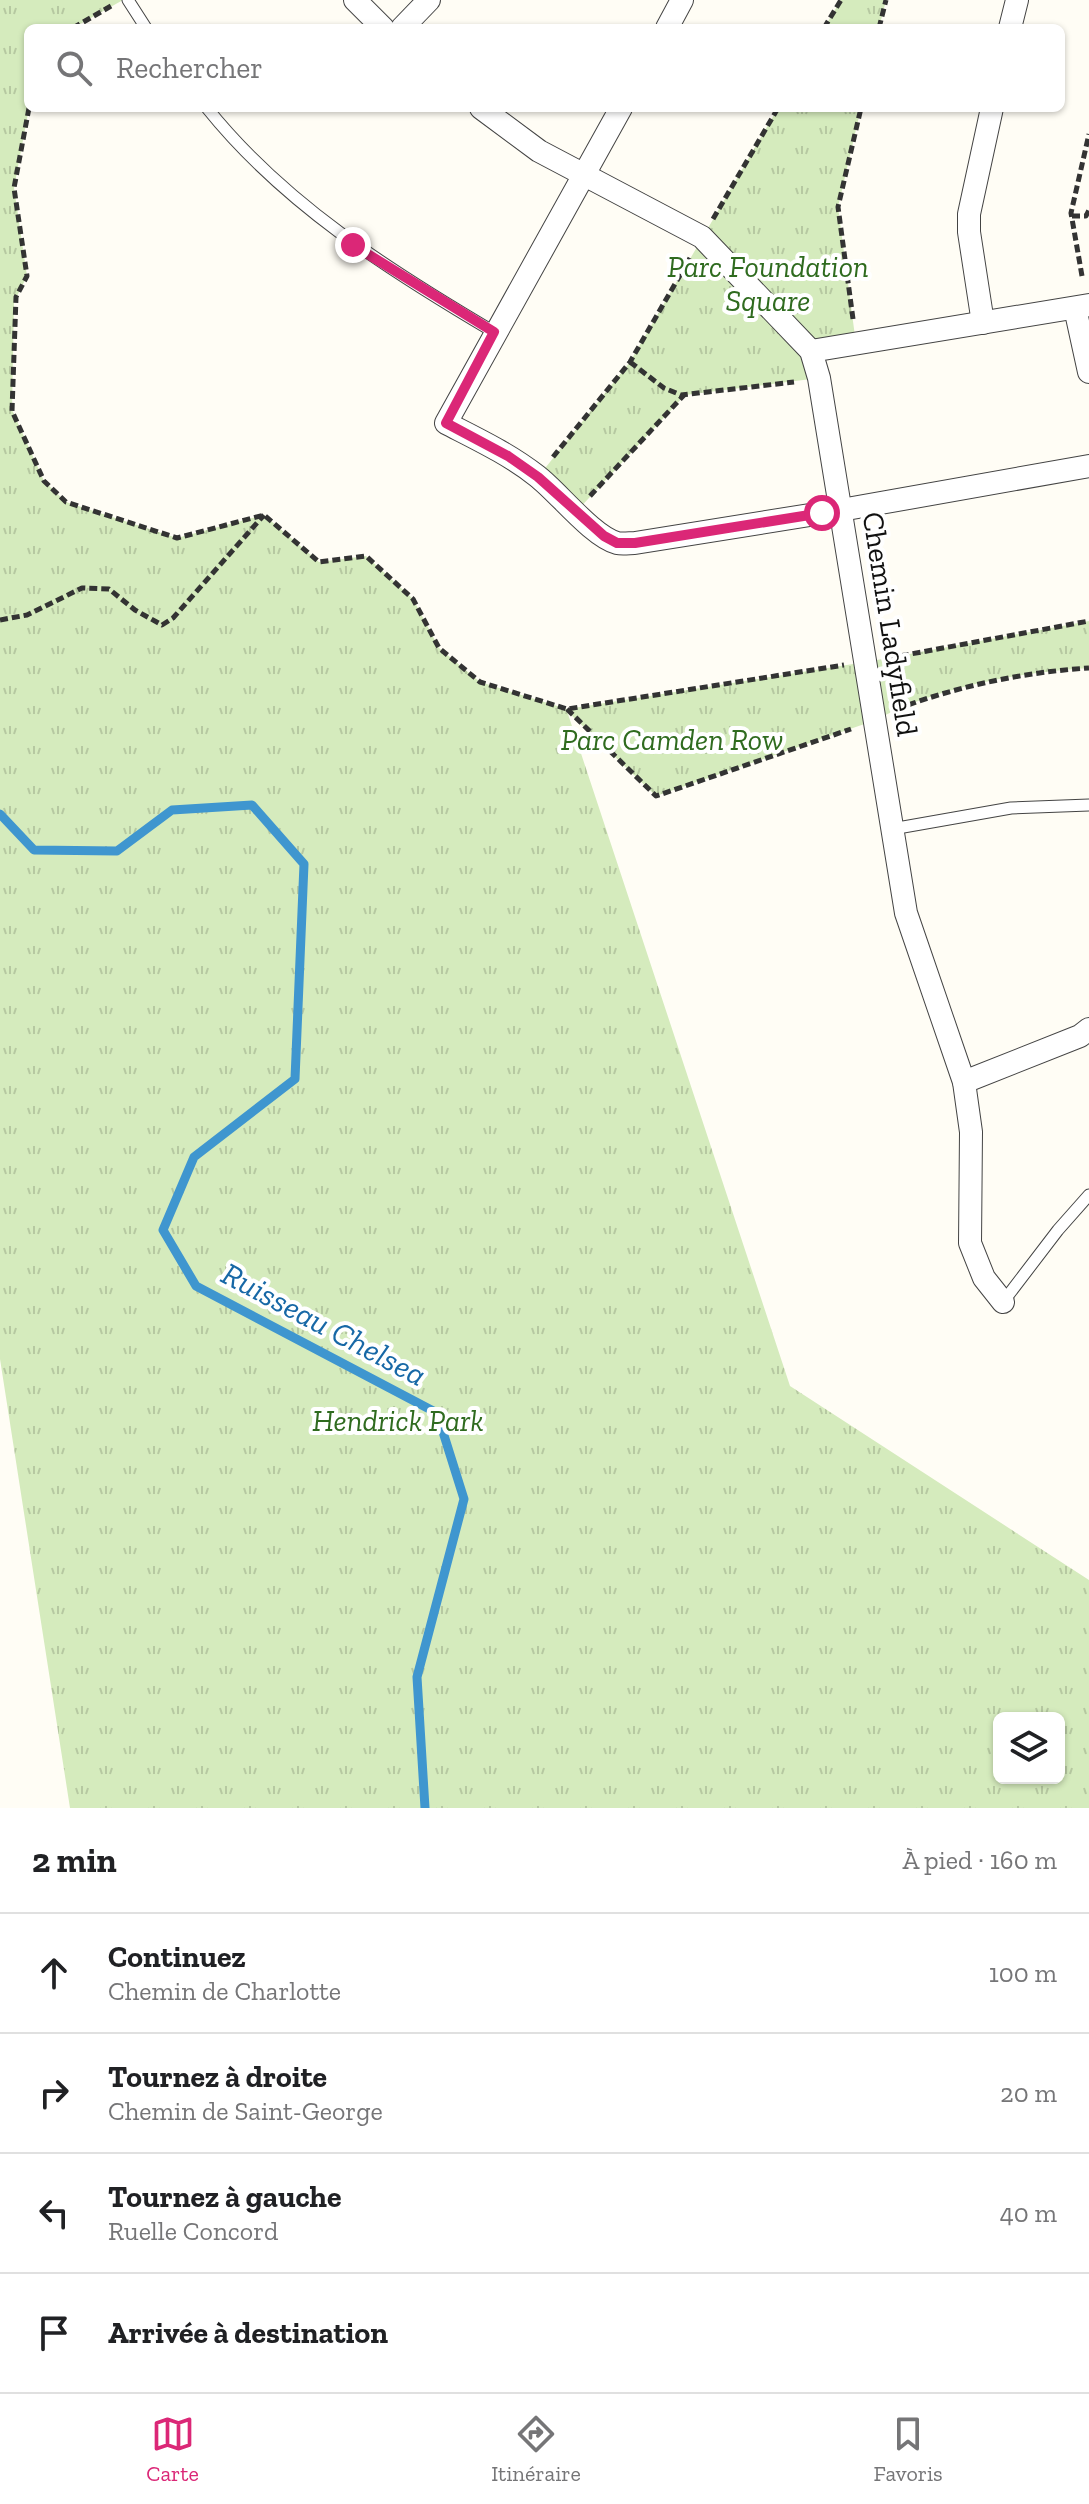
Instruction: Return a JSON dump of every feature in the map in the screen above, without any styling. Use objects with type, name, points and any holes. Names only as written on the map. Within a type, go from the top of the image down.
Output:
[{"type":"street","points":[[355,0],[379,24]]},
{"type":"street","points":[[406,24],[429,0]]},
{"type":"street","points":[[1011,24],[1017,0]]},
{"type":"street","points":[[668,24],[676,2]]},
{"type":"street","name":"Chemin Ladyfield","points":[[486,112],[539,151],[702,237],[811,351],[819,378],[906,913],[964,1082],[971,1132],[970,1243],[984,1278],[1003,1302]]},
{"type":"street","points":[[619,112],[446,423],[508,456],[538,477],[575,513],[617,543],[635,543],[841,510],[1089,466]]},
{"type":"street","points":[[983,323],[969,214],[991,112]]},
{"type":"street","points":[[811,351],[1082,306],[1089,372]]},
{"type":"street","points":[[964,1082],[1080,1036],[1089,1029]]},
{"type":"lane","points":[[125,0],[143,24]]},
{"type":"lane","points":[[211,112],[278,183],[353,245],[494,332]]},
{"type":"lane","points":[[891,829],[1011,808],[1089,805]]},
{"type":"lane","points":[[1003,1302],[1089,1195]]},
{"type":"path","points":[[80,24],[125,0]]},
{"type":"path","points":[[826,24],[841,0]]},
{"type":"path","points":[[880,24],[886,0]]},
{"type":"path","points":[[28,112],[14,188],[27,276],[16,297],[12,411],[44,481],[66,502],[177,538],[264,515]]},
{"type":"path","points":[[538,477],[630,362],[776,112]]},
{"type":"path","points":[[853,319],[838,207],[860,112]]},
{"type":"path","points":[[1082,276],[1072,216],[1089,134]]},
{"type":"path","points":[[1072,216],[1088,216]]},
{"type":"path","points":[[630,362],[664,388],[685,395],[819,378]]},
{"type":"path","points":[[575,513],[685,395]]},
{"type":"path","points":[[0,620],[27,615],[82,588],[109,589],[135,610],[162,625],[173,618],[264,515]]},
{"type":"path","points":[[264,515],[319,562],[366,556],[413,599],[439,648],[480,682],[567,709],[866,662],[1089,621]]},
{"type":"path","points":[[567,709],[656,796],[718,775]]},
{"type":"green space","name":"Hendrick Park","points":[[0,0],[123,0],[80,24],[24,24],[24,112],[28,112],[14,188],[27,276],[14,302],[12,410],[44,481],[66,502],[177,538],[264,515],[319,562],[366,556],[413,599],[439,648],[480,682],[567,709],[866,662],[1089,621],[1089,668],[1035,673],[952,690],[876,720],[656,796],[567,711],[790,1386],[1089,1580],[1089,1808],[70,1808],[0,1359]]},
{"type":"green space","points":[[841,0],[886,0],[880,24],[826,24]]},
{"type":"green space","name":"Parc Foundation Square","points":[[776,112],[860,112],[838,207],[856,344],[812,351],[819,378],[685,395],[575,513],[538,477],[630,362]]},
{"type":"waterway","name":"Ruisseau Chelsea","points":[[0,814],[34,850],[117,851],[172,810],[252,805],[304,864],[295,1079],[194,1157],[163,1230],[196,1286],[437,1413],[464,1499],[417,1677],[425,1808]]},
{"type":"route","points":[[353,245],[494,332],[446,423],[508,456],[538,477],[604,536],[617,543],[635,543],[822,513]]},
{"type":"park label","name":"Parc Camden Row","points":[[672,740]]}]
